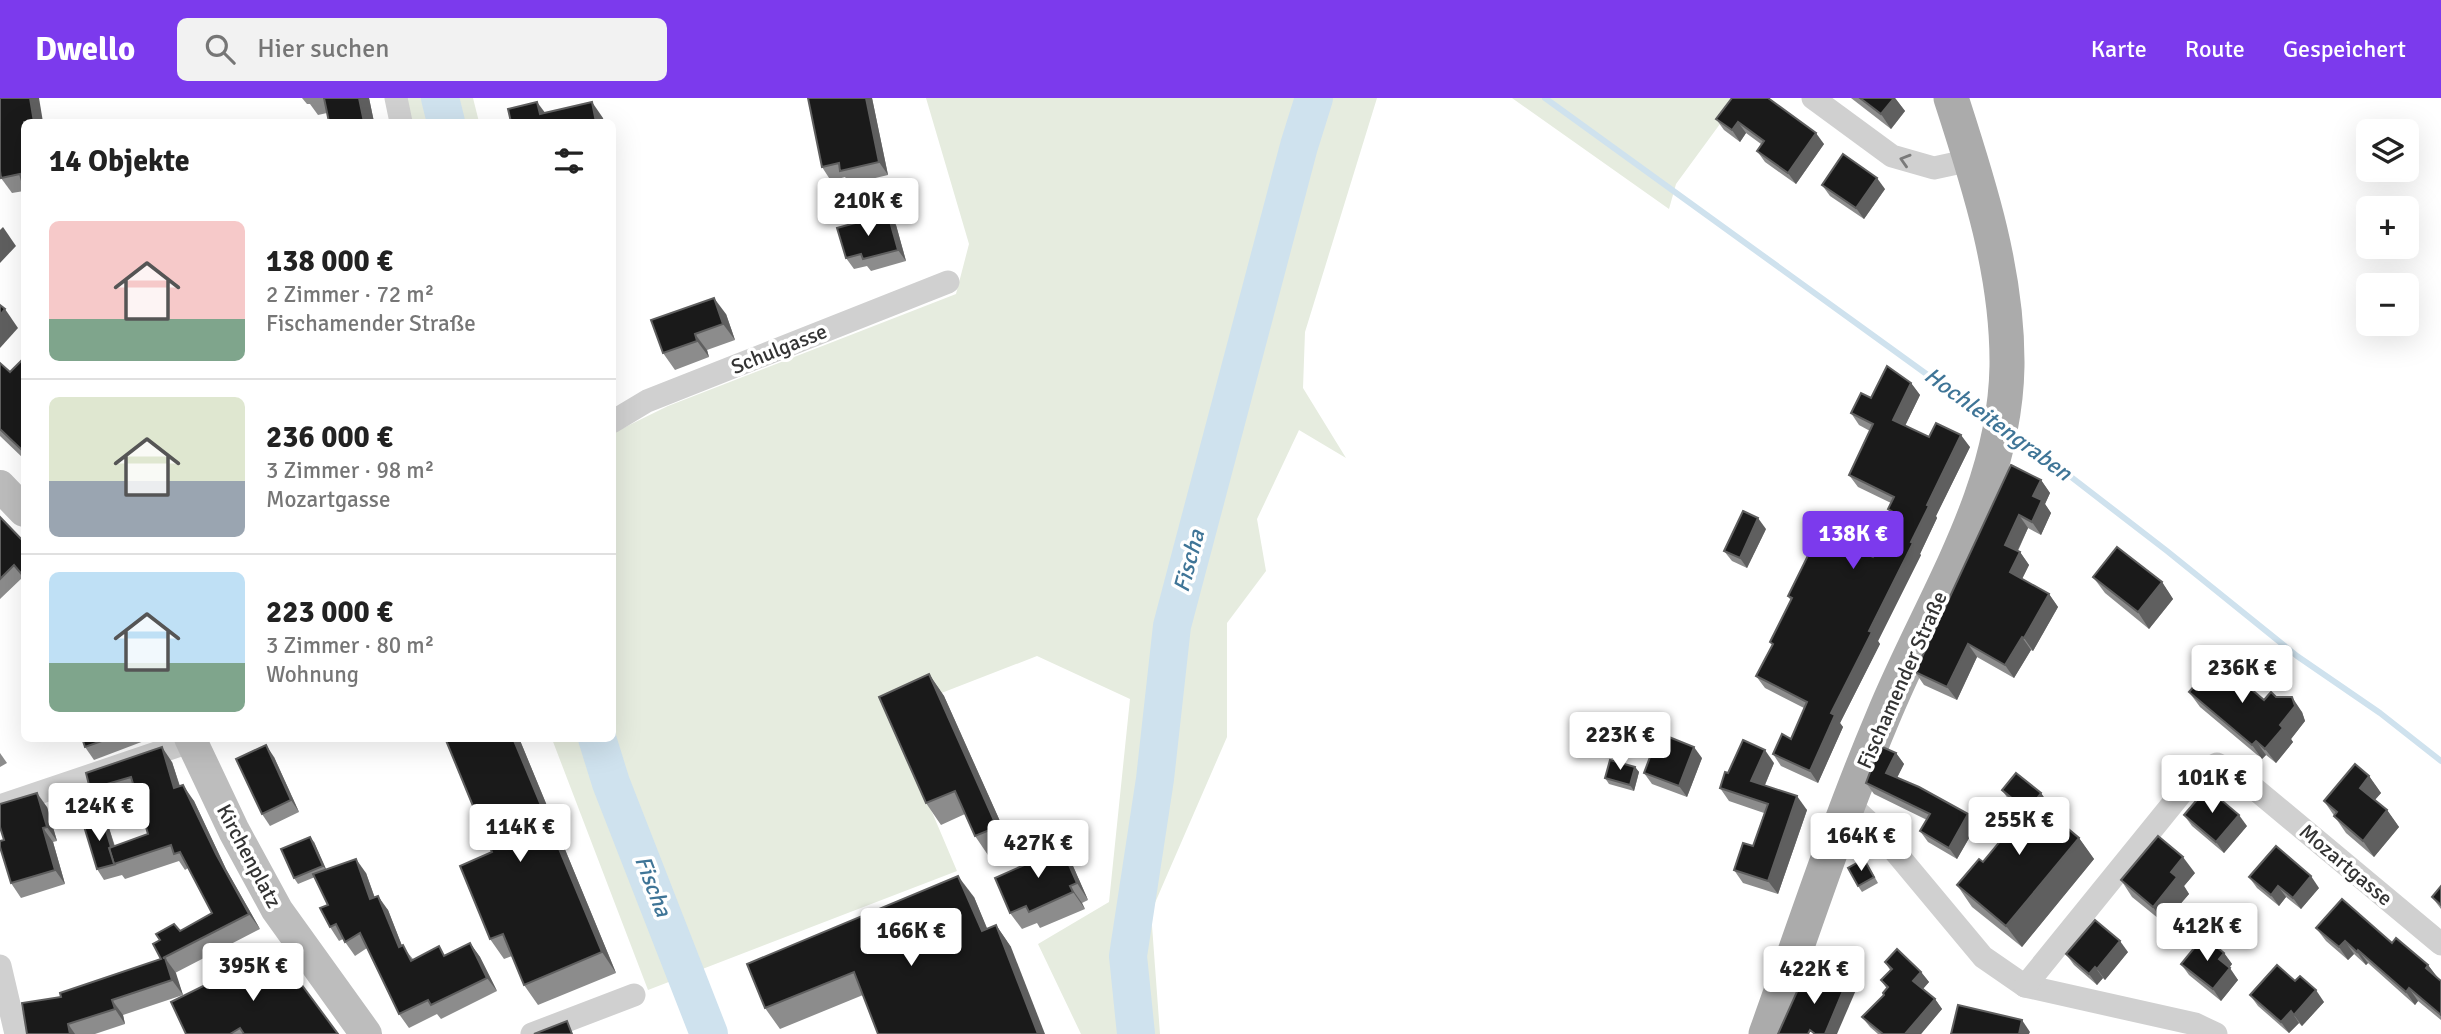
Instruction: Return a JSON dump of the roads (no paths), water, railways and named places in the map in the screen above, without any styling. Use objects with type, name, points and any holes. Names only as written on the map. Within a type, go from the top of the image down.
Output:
[{"type":"main road","name":"Fischamender Straße","points":[[1766,1034],[1848,803],[1884,714],[1970,530],[1988,481],[1999,430],[2007,367],[2003,298],[1985,209],[1951,98]]},
{"type":"main road","points":[[0,486],[21,508]]},
{"type":"main road","name":"Kirchenplatz","points":[[192,742],[234,831],[277,910],[366,1034]]},
{"type":"street","points":[[396,98],[400,119]]},
{"type":"street","points":[[1812,98],[1892,156],[1934,168],[1971,160]]},
{"type":"street","name":"Schulgasse","points":[[616,420],[648,401],[948,282]]},
{"type":"street","points":[[0,806],[185,742]]},
{"type":"street","name":"Mozartgasse","points":[[2025,986],[2196,775],[2217,764],[2237,774],[2441,944]]},
{"type":"street","points":[[1848,803],[1877,830],[1983,957],[2025,986],[2195,1024],[2216,1034]]},
{"type":"street","points":[[0,966],[16,1034]]},
{"type":"street","points":[[532,1034],[634,995]]},
{"type":"waterway","name":"Fischa","points":[[440,98],[445,119]]},
{"type":"waterway","name":"Fischa","points":[[1136,1034],[1128,956],[1155,779],[1172,626],[1314,98]]},
{"type":"waterway","name":"Hochleitengraben","points":[[1545,98],[1990,420]]},
{"type":"waterway","name":"Hochleitengraben","points":[[2011,434],[2167,551],[2297,656],[2380,713],[2441,761]]},
{"type":"waterway","name":"Fischa","points":[[598,742],[611,783],[709,1034]]}]
